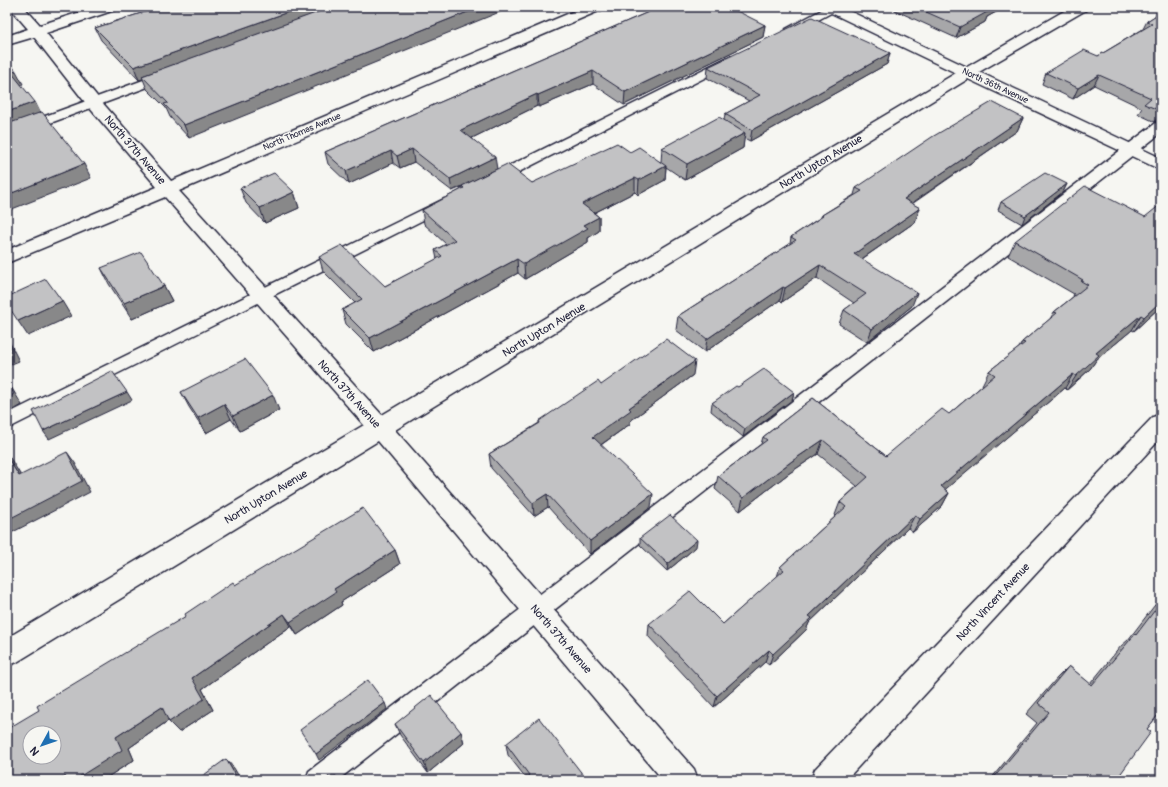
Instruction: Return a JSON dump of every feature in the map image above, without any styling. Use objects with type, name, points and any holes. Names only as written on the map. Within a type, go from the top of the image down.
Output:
[{"type":"street","name":"North 37th Avenue","points":[[16,7],[94,103],[168,189],[380,429],[683,780]]},
{"type":"street","points":[[7,41],[110,7]]},
{"type":"street","name":"North Thomas Avenue","points":[[7,257],[596,7]]},
{"type":"street","name":"North Upton Avenue","points":[[7,653],[968,73],[1081,7]]},
{"type":"street","name":"North 36th Avenue","points":[[833,8],[1161,165]]},
{"type":"street","name":"North Vincent Avenue","points":[[826,780],[1161,423]]},
{"type":"lane","points":[[777,37],[833,8]]},
{"type":"lane","points":[[480,186],[742,54]]},
{"type":"lane","points":[[7,135],[183,70]]},
{"type":"lane","points":[[318,780],[1161,126]]},
{"type":"lane","points":[[7,422],[458,196]]},
{"type":"building","points":[[160,7],[302,7],[134,67],[95,28]]},
{"type":"building","points":[[332,7],[480,7],[184,125],[164,104],[168,103],[142,76]]},
{"type":"building","points":[[660,7],[729,7],[765,25],[625,92],[593,71],[538,95],[537,94],[461,130],[495,157],[450,179],[412,149],[397,156],[391,151],[346,171],[325,152]]},
{"type":"building","points":[[915,7],[989,7],[985,9],[989,11],[960,27]]},
{"type":"building","points":[[1161,12],[1161,111],[1144,104],[1151,98],[1099,75],[1078,88],[1046,73],[1084,50],[1098,56],[1152,24],[1147,21]]},
{"type":"building","points":[[812,17],[890,53],[752,130],[725,114],[760,95],[708,67]]},
{"type":"building","points":[[7,59],[16,71],[11,72],[35,102],[7,112]]},
{"type":"building","points":[[992,102],[1023,118],[904,199],[920,208],[854,254],[917,293],[872,329],[844,310],[866,294],[820,265],[785,288],[783,287],[707,339],[678,316],[796,240],[791,237],[823,216],[822,215],[862,191],[856,188],[932,137]]},
{"type":"building","points":[[42,112],[84,164],[7,195],[7,124]]},
{"type":"building","points":[[719,117],[745,133],[687,164],[662,148]]},
{"type":"building","points":[[617,143],[630,152],[639,147],[666,166],[639,180],[635,178],[582,204],[599,217],[584,225],[588,228],[524,264],[517,259],[370,338],[342,310],[362,299],[319,257],[342,245],[385,286],[442,256],[435,250],[455,240],[422,210],[464,188],[462,186],[507,164],[532,183]]},
{"type":"building","points":[[274,173],[294,192],[260,208],[240,188]]},
{"type":"building","points":[[1045,173],[1067,184],[1025,216],[1001,202]]},
{"type":"building","points":[[1085,186],[1145,217],[1161,204],[1161,301],[1144,317],[1141,315],[1096,353],[1099,355],[1076,376],[1073,374],[941,486],[949,493],[920,519],[915,515],[809,616],[812,618],[773,654],[769,650],[717,696],[649,624],[690,591],[723,624],[784,570],[780,567],[846,507],[840,502],[868,477],[823,440],[743,498],[718,476],[767,440],[763,437],[813,398],[886,456],[942,409],[949,414],[995,375],[989,371],[1025,343],[1022,342],[1057,313],[1054,312],[1088,285],[1081,281],[1083,280],[1015,241]]},
{"type":"building","points":[[141,252],[164,286],[124,303],[101,268]]},
{"type":"building","points":[[46,279],[62,301],[18,321],[7,304],[7,297]]},
{"type":"building","points":[[666,339],[695,361],[629,408],[631,410],[593,437],[653,494],[590,541],[547,494],[533,503],[489,454],[540,423],[539,421],[598,381],[601,385]]},
{"type":"building","points":[[7,342],[11,350],[7,352]]},
{"type":"building","points":[[245,359],[273,395],[233,416],[224,404],[198,418],[181,392]]},
{"type":"building","points":[[764,369],[794,392],[745,429],[712,403]]},
{"type":"building","points":[[112,371],[127,392],[43,431],[33,411]]},
{"type":"building","points":[[7,382],[14,394],[7,398]]},
{"type":"building","points":[[67,452],[82,481],[7,520],[7,457],[19,476]]},
{"type":"building","points":[[363,508],[395,550],[334,589],[336,592],[290,622],[284,614],[192,678],[204,699],[169,722],[162,707],[116,737],[122,750],[74,780],[67,780],[65,776],[58,780],[7,780],[7,729],[39,710],[37,706],[186,616],[185,614],[233,582],[235,585]]},
{"type":"building","points":[[670,515],[697,540],[668,564],[640,538]]},
{"type":"building","points":[[1161,602],[1161,711],[1147,729],[1151,732],[1116,780],[992,780],[1049,712],[1038,703],[1069,666],[1092,685],[1135,634],[1136,635]]},
{"type":"building","points":[[368,680],[385,703],[316,754],[300,730]]},
{"type":"building","points":[[431,695],[461,732],[424,763],[395,724]]},
{"type":"building","points":[[539,718],[587,780],[523,780],[529,775],[506,744]]},
{"type":"building","points":[[226,759],[238,780],[197,780]]},
{"type":"building","points":[[329,776],[336,776],[339,780],[325,780]]}]
